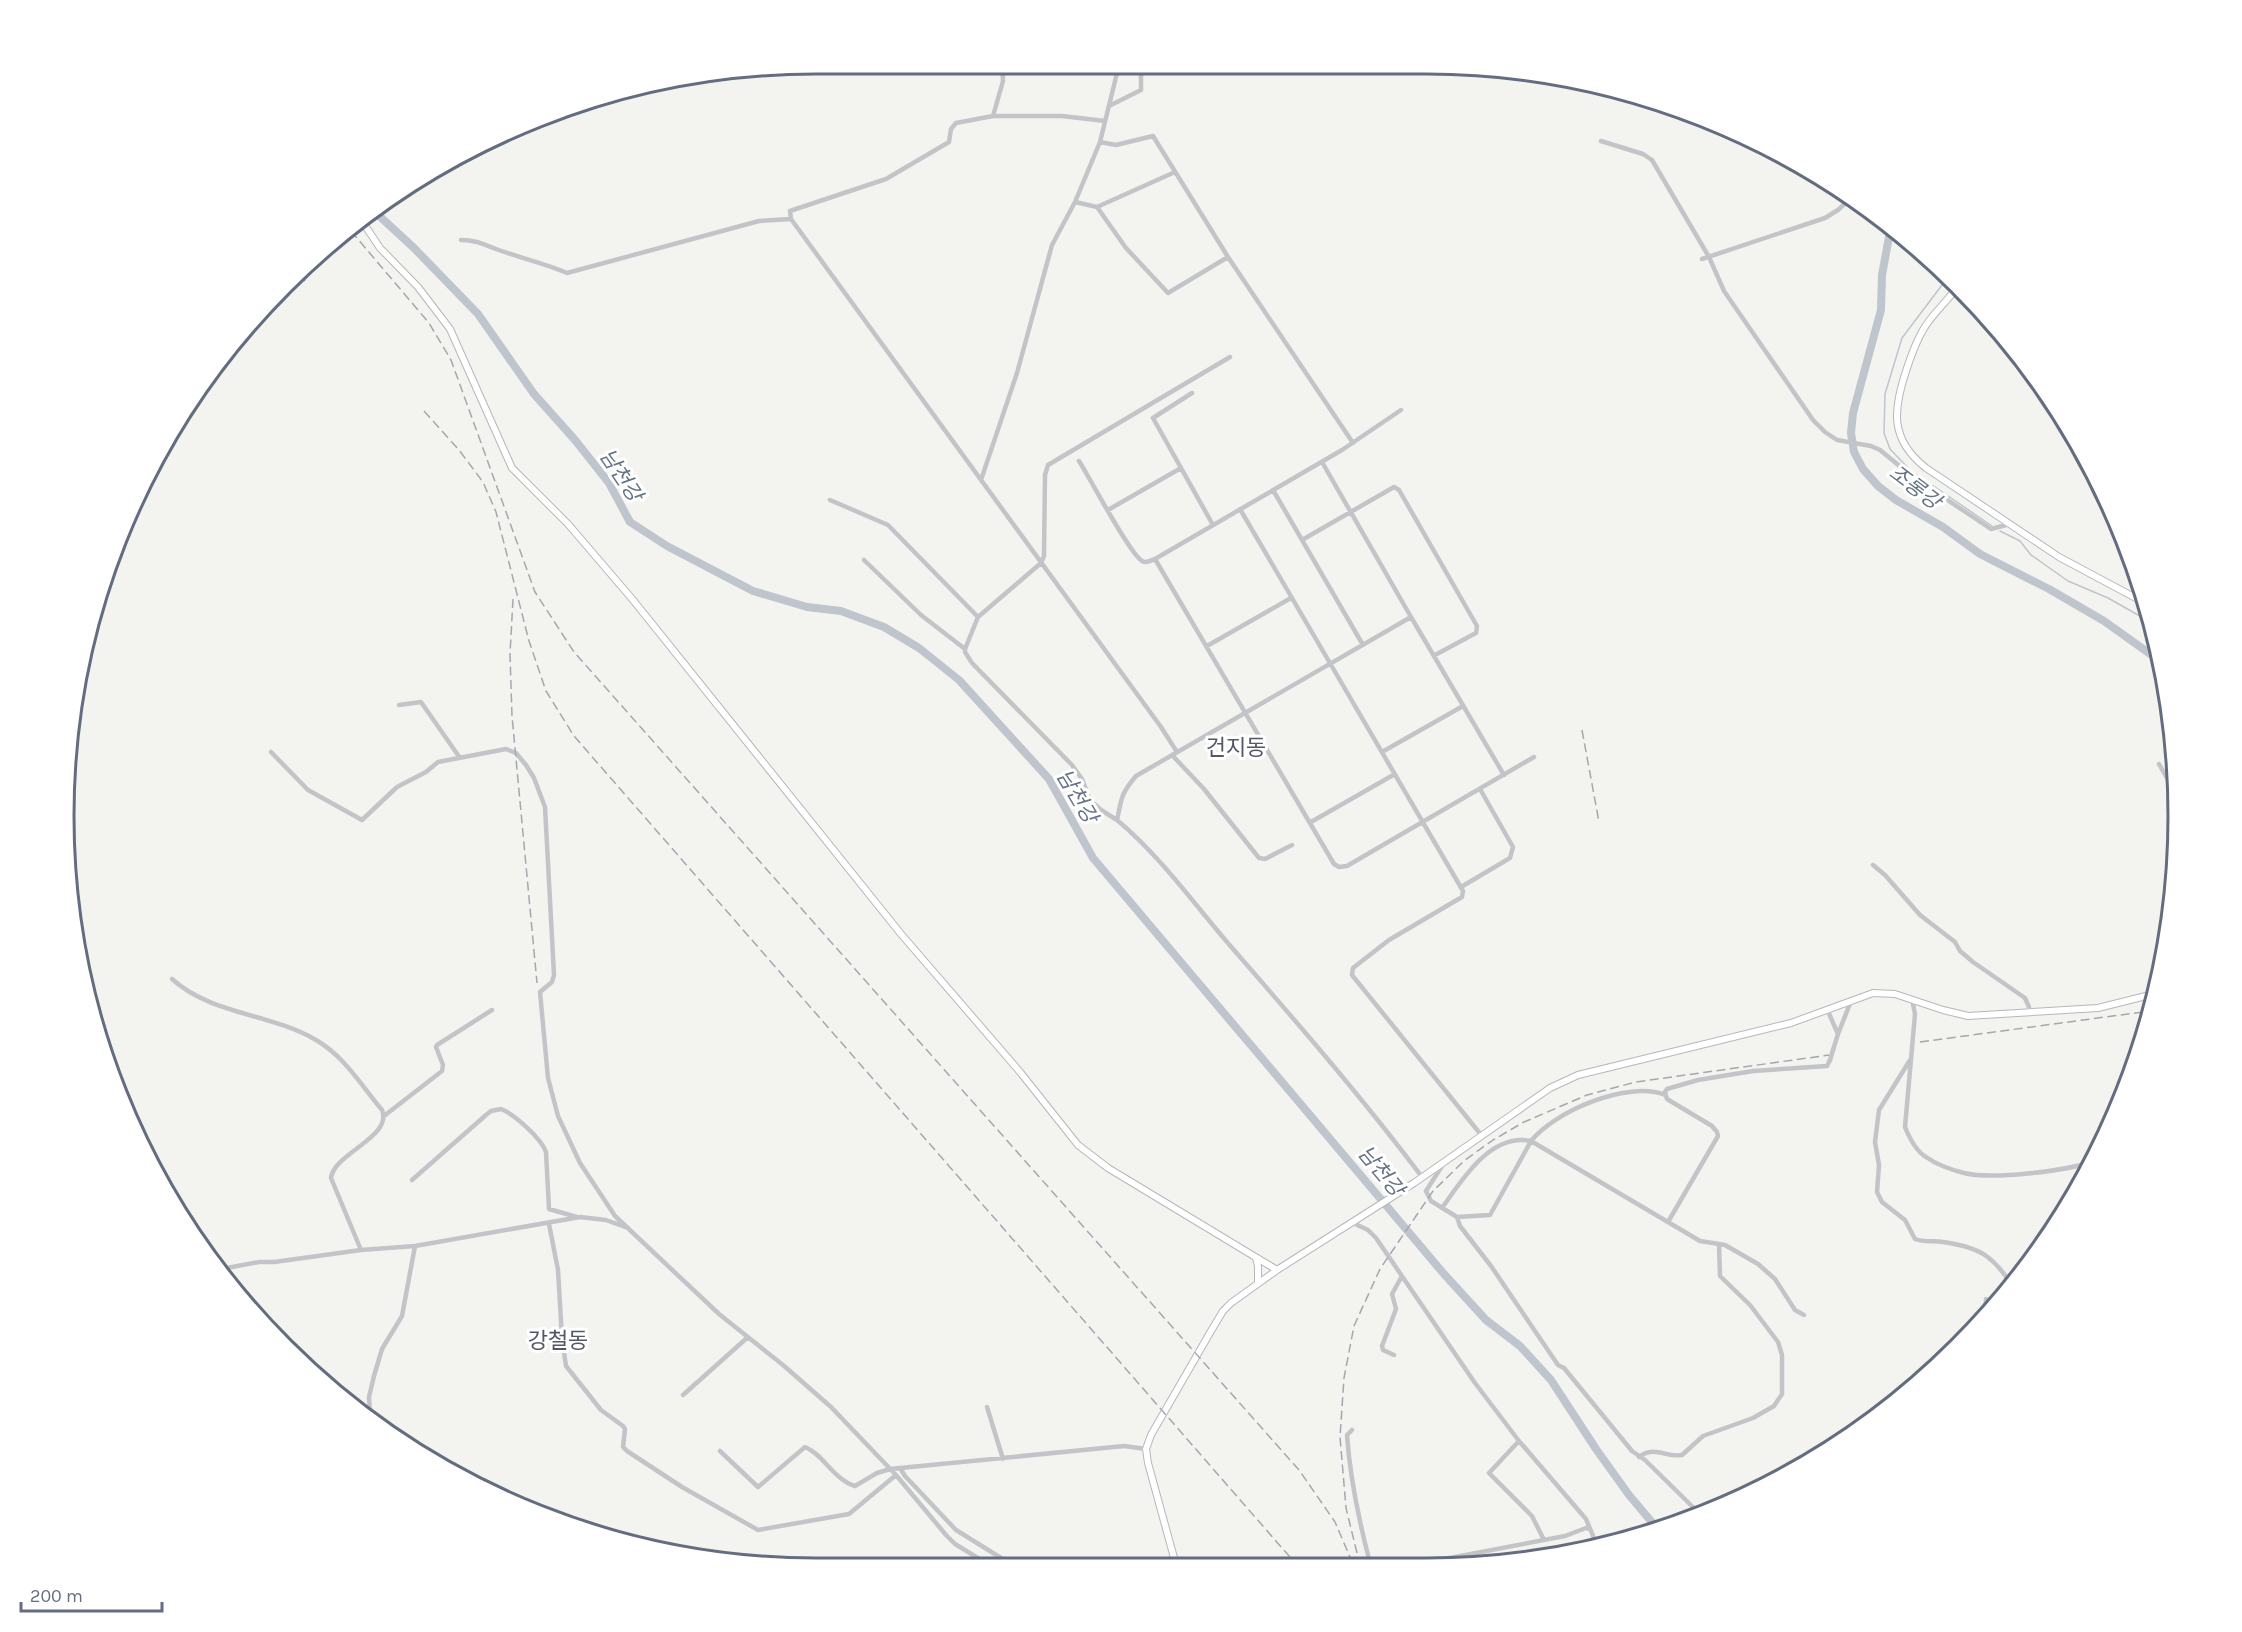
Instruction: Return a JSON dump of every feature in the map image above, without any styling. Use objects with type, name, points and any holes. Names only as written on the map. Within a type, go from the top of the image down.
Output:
[{"type":"main road","points":[[365,226],[380,248],[418,287],[450,329],[512,468],[568,524],[618,583],[901,934],[1078,1145],[1108,1168],[1277,1270]]},
{"type":"main road","points":[[1952,293],[1922,330],[1898,396],[1896,411],[1898,431],[1904,443],[1921,463],[2059,557],[2135,598]]},
{"type":"main road","points":[[1174,1558],[1146,1449],[1163,1413],[1223,1311],[1277,1270],[1414,1183],[1550,1088],[1571,1078],[1791,1023],[1880,993],[1912,999],[1968,1016],[2106,1007],[2146,996]]},
{"type":"main road","points":[[1256,1257],[1258,1283]]},
{"type":"street","points":[[993,116],[1003,81],[1003,74]]},
{"type":"street","points":[[981,480],[1017,373],[1052,245],[1075,202],[1100,142],[1117,74]]},
{"type":"street","points":[[1110,105],[1141,90],[1141,74]]},
{"type":"street","points":[[1105,121],[1062,116],[993,116],[959,121],[951,129],[949,142],[924,158],[893,176],[873,184],[794,209],[790,211],[791,219],[1161,727],[1174,754],[1259,858],[1265,859],[1292,845]]},
{"type":"street","points":[[1100,142],[1116,145],[1154,136],[1228,257],[1353,443]]},
{"type":"street","points":[[1601,141],[1643,154],[1652,160],[1709,256],[1724,291],[1804,408],[1826,432],[1842,442],[1864,444],[1880,450],[1913,477],[1988,528],[1993,529],[2010,524]]},
{"type":"street","points":[[1075,202],[1097,207],[1175,172]]},
{"type":"street","points":[[1702,259],[1820,220],[1838,210],[1845,203]]},
{"type":"street","points":[[1097,207],[1126,248],[1168,293],[1228,257]]},
{"type":"street","points":[[460,240],[479,241],[496,249],[552,265],[567,273],[759,221],[791,219]]},
{"type":"street","points":[[965,649],[978,617],[1041,563],[1044,556],[1045,475],[1048,465],[1230,357]]},
{"type":"street","points":[[1192,393],[1153,418],[1213,525]]},
{"type":"street","points":[[1079,461],[1129,545],[1142,561],[1147,562],[1322,462],[1401,410]]},
{"type":"street","points":[[1322,462],[1504,775]]},
{"type":"street","points":[[1108,510],[1181,468]]},
{"type":"street","points":[[1302,540],[1394,487],[1399,490],[1477,626],[1476,633],[1435,655]]},
{"type":"street","points":[[1273,490],[1363,645]]},
{"type":"street","points":[[830,500],[888,525],[978,617]]},
{"type":"street","points":[[1240,509],[1461,887],[1462,897],[1389,940],[1353,968],[1352,975],[1482,1136]]},
{"type":"street","points":[[1155,559],[1334,864],[1343,867],[1534,757]]},
{"type":"street","points":[[864,560],[921,615],[965,649],[972,663],[1072,765],[1082,779],[1090,800],[1117,820],[1139,841],[1381,1122],[1422,1177]]},
{"type":"street","points":[[1207,646],[1292,598]]},
{"type":"street","points":[[1117,820],[1119,803],[1136,776],[1411,617]]},
{"type":"street","points":[[399,705],[421,702],[460,758]]},
{"type":"street","points":[[1382,753],[1462,706]]},
{"type":"street","points":[[271,752],[308,790],[362,820],[390,793],[405,782],[426,772],[438,762],[506,749],[516,753],[534,778],[544,807],[554,975],[552,982],[540,992],[546,1062],[554,1104],[563,1129],[580,1163],[615,1216],[719,1314],[826,1402],[896,1475],[951,1539],[979,1558]]},
{"type":"street","points":[[2159,764],[2167,779]]},
{"type":"street","points":[[1311,822],[1395,774]]},
{"type":"street","points":[[1461,887],[1510,858],[1513,852],[1513,847],[1480,789]]},
{"type":"street","points":[[1873,866],[1885,875],[1920,915],[1955,942],[1960,951],[2025,998],[2029,1007],[2028,1013]]},
{"type":"street","points":[[172,979],[185,991],[201,999],[291,1028],[315,1039],[339,1056],[382,1110],[383,1123],[370,1138],[336,1165],[331,1175],[361,1250]]},
{"type":"street","points":[[1912,999],[1915,1014],[1905,1127],[1924,1156],[1956,1170],[1972,1174],[2019,1173],[2080,1166]]},
{"type":"street","points":[[1665,1095],[1667,1089],[1698,1080],[1753,1071],[1827,1066],[1851,1001]]},
{"type":"street","points":[[1827,1009],[1838,1034]]},
{"type":"street","points":[[384,1116],[442,1071],[443,1065],[437,1045],[492,1010]]},
{"type":"street","points":[[1912,1056],[1879,1110],[1875,1142],[1879,1165],[1876,1186],[1878,1197],[1905,1220],[1916,1239],[1950,1243],[1983,1252],[1992,1258],[2007,1278]]},
{"type":"street","points":[[1456,1217],[1490,1215],[1531,1141],[1538,1132],[1555,1119],[1588,1103],[1648,1090],[1665,1095],[1667,1099],[1712,1126],[1718,1136],[1668,1222]]},
{"type":"street","points":[[412,1180],[491,1111],[501,1109],[519,1122],[544,1146],[549,1209],[580,1217],[606,1220],[627,1227]]},
{"type":"street","points":[[1442,1208],[1472,1167],[1488,1154],[1509,1141],[1531,1141],[1700,1241],[1725,1245],[1743,1254],[1768,1272],[1783,1289],[1795,1310],[1804,1315]]},
{"type":"street","points":[[1446,1161],[1426,1191],[1431,1201],[1456,1217],[1460,1226],[1491,1266],[1558,1365],[1564,1368],[1622,1440],[1694,1508]]},
{"type":"street","points":[[227,1268],[361,1250],[415,1246],[580,1217]]},
{"type":"street","points":[[1351,1222],[1368,1230],[1391,1257],[1464,1368],[1519,1441],[1576,1506],[1594,1539]]},
{"type":"street","points":[[549,1224],[558,1270],[566,1366],[601,1410],[623,1426],[625,1429],[623,1447],[627,1451],[682,1487],[759,1530],[849,1514],[896,1475]]},
{"type":"street","points":[[1639,1457],[1656,1451],[1674,1456],[1682,1455],[1703,1436],[1766,1411],[1774,1406],[1782,1394],[1782,1355],[1778,1342],[1750,1305],[1720,1276],[1719,1244]]},
{"type":"street","points":[[370,1409],[369,1397],[382,1349],[402,1316],[415,1246]]},
{"type":"street","points":[[1394,1354],[1383,1350],[1382,1346],[1396,1309],[1392,1294],[1402,1276]]},
{"type":"street","points":[[1986,1299],[1986,1304]]},
{"type":"street","points":[[683,1395],[748,1337]]},
{"type":"street","points":[[987,1407],[1003,1458]]},
{"type":"street","points":[[1352,1430],[1347,1435],[1350,1471],[1358,1517],[1369,1558]]},
{"type":"street","points":[[1519,1441],[1489,1473],[1532,1516],[1544,1540]]},
{"type":"street","points":[[720,1451],[758,1487],[805,1447],[810,1449],[829,1469],[855,1486],[877,1473],[890,1469],[1125,1446],[1146,1449]]},
{"type":"street","points":[[900,1468],[956,1530],[1000,1557]]},
{"type":"street","points":[[1451,1557],[1565,1536],[1586,1528],[1590,1529]]},
{"type":"waterway","name":"남천강","points":[[379,216],[478,314],[534,394],[609,483],[630,522],[667,546],[753,591],[807,607],[841,611],[884,627],[919,648],[959,680],[1049,779],[1093,858],[1444,1274],[1486,1320],[1520,1346],[1551,1380],[1596,1449],[1652,1523]]},
{"type":"waterway","name":"조롱강","points":[[1889,236],[1882,275],[1881,310],[1853,413],[1851,433],[1854,452],[1863,469],[1878,486],[1896,500],[1943,527],[1980,554],[2049,589],[2104,621],[2150,654]]},
{"type":"waterway","points":[[1943,284],[1902,338],[1885,394],[1884,433],[1890,449],[1910,470],[1992,526]]},
{"type":"waterway","points":[[2000,531],[2020,541],[2031,555],[2068,581],[2108,598],[2141,617]]},
{"type":"railway","points":[[354,235],[429,323],[451,360],[535,592],[574,652],[1299,1470],[1335,1522],[1350,1558]]},
{"type":"railway","points":[[424,411],[459,450],[483,482],[496,512],[529,641],[546,691],[574,736],[1291,1558]]},
{"type":"railway","points":[[513,599],[510,654],[512,716],[537,983]]},
{"type":"railway","points":[[1582,730],[1599,822]]},
{"type":"railway","points":[[1920,1042],[2142,1012]]},
{"type":"railway","points":[[1357,1553],[1346,1508],[1340,1437],[1344,1378],[1354,1326],[1380,1269],[1433,1191],[1465,1160],[1493,1140],[1524,1122],[1587,1095],[1636,1082],[1829,1055]]},
{"type":"district","name":"건지동","points":[[1236,748]]},
{"type":"district","name":"강철동","points":[[558,1341]]}]
